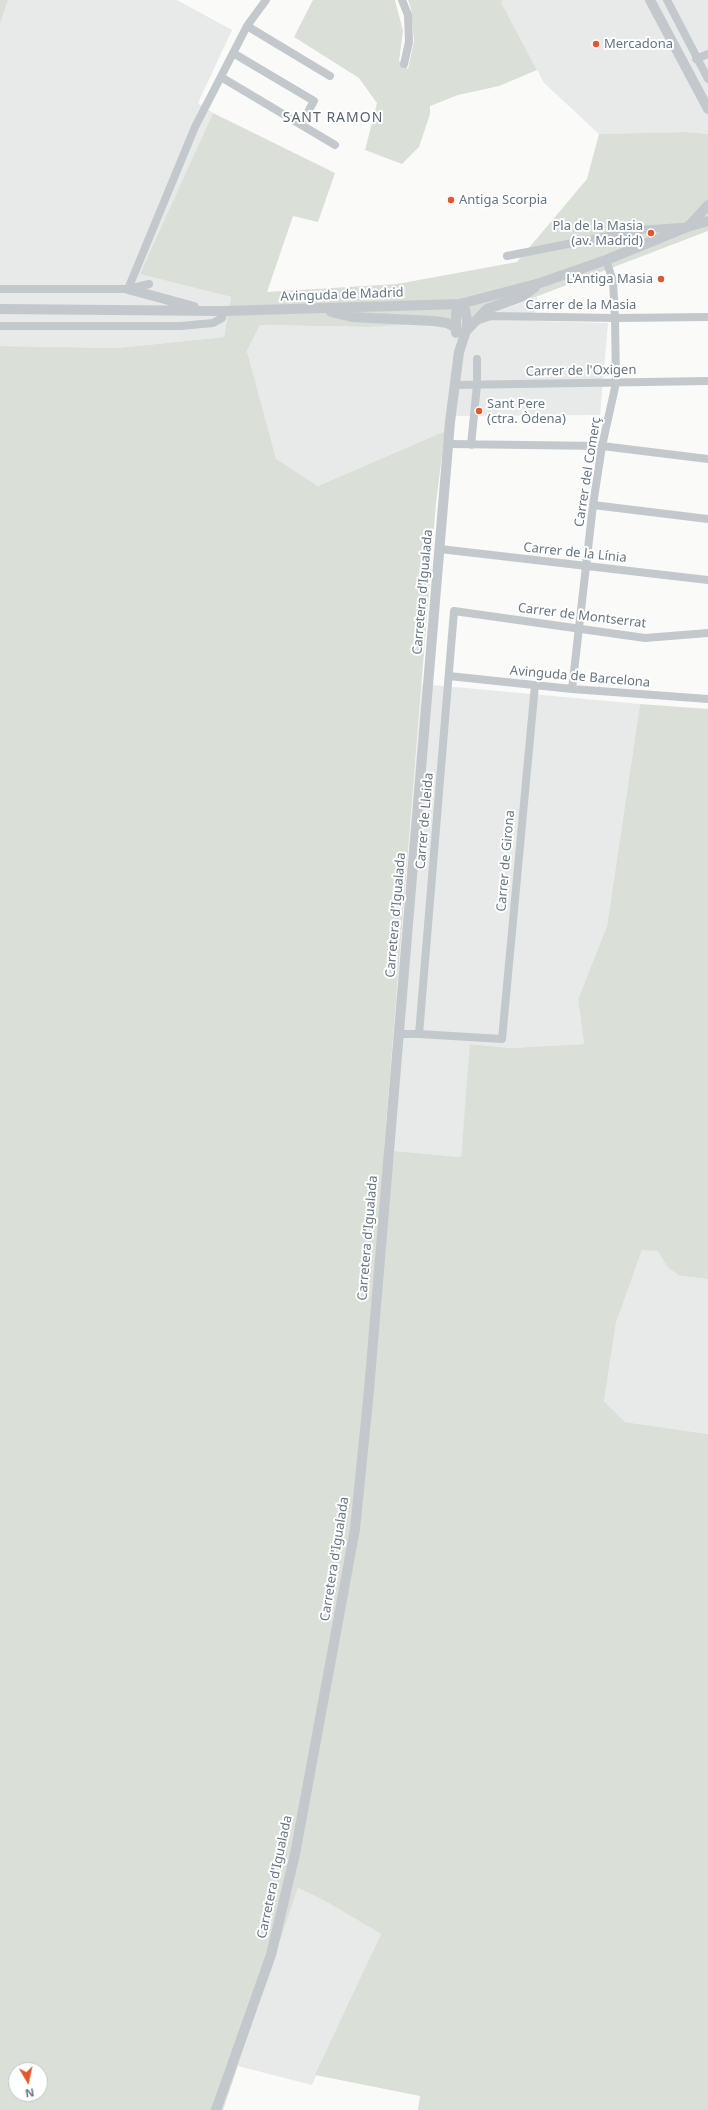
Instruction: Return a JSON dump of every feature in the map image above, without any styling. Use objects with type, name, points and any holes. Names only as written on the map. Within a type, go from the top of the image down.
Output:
[{"type":"street","points":[[128,288],[196,127],[247,26],[266,0]]},
{"type":"street","points":[[402,0],[408,15],[409,35],[404,64]]},
{"type":"street","points":[[650,0],[708,109]]},
{"type":"street","points":[[667,0],[696,59],[708,79]]},
{"type":"street","points":[[247,26],[330,76]]},
{"type":"street","points":[[233,53],[314,101],[301,124]]},
{"type":"street","points":[[696,59],[708,54]]},
{"type":"street","points":[[221,77],[335,145]]},
{"type":"street","points":[[507,256],[639,230],[687,227],[708,205]]},
{"type":"street","points":[[540,283],[606,260],[687,227],[708,222]]},
{"type":"street","name":"Carrer del Comerç","points":[[572,689],[593,505],[602,446],[616,383],[616,318],[613,281],[606,260]]},
{"type":"street","name":"Avinguda de Madrid","points":[[0,309],[224,311],[460,304],[540,283]]},
{"type":"street","name":"Carretera d'Igualada","points":[[216,2110],[271,1955],[295,1854],[355,1529],[369,1390],[454,385],[459,352],[466,328],[477,321],[487,309],[523,296],[540,283]]},
{"type":"street","points":[[0,289],[128,288],[149,284]]},
{"type":"street","points":[[128,288],[206,311]]},
{"type":"street","points":[[319,309],[352,318],[434,321],[447,323],[456,328],[466,328],[464,309],[460,304]]},
{"type":"street","name":"Carretera d'Igualada","points":[[459,352],[456,313],[460,304]]},
{"type":"street","points":[[0,326],[181,326],[213,323],[222,318],[224,311]]},
{"type":"street","name":"Carrer de la Masia","points":[[477,321],[491,316],[616,318],[708,317]]},
{"type":"street","points":[[471,444],[477,384],[477,359]]},
{"type":"street","name":"Carrer de l'Oxigen","points":[[454,385],[708,381]]},
{"type":"street","points":[[449,444],[602,446],[708,459]]},
{"type":"street","points":[[593,505],[708,519]]},
{"type":"street","name":"Carrer de la Línia","points":[[440,549],[708,580]]},
{"type":"street","name":"Carrer de Montserrat","points":[[454,611],[645,638],[708,633]]},
{"type":"street","name":"Carrer de Lleida","points":[[419,1034],[454,611]]},
{"type":"street","name":"Avinguda de Barcelona","points":[[449,676],[572,689],[708,700]]},
{"type":"street","name":"Carrer de Girona","points":[[419,1034],[502,1039],[535,685]]},
{"type":"street","points":[[398,1034],[419,1034]]},
{"type":"shaded area","points":[[0,0],[8,0],[0,24]]},
{"type":"shaded area","points":[[8,0],[177,0],[232,30],[198,103],[213,113],[141,274],[231,297],[224,337],[118,348],[0,346],[0,24]]},
{"type":"shaded area","points":[[313,0],[395,0],[403,31],[399,61],[408,69],[414,41],[411,9],[408,0],[504,0],[501,2],[537,70],[499,86],[458,95],[430,106],[430,114],[419,147],[402,164],[365,150],[377,103],[359,78],[294,37]]},
{"type":"shaded area","points":[[504,0],[708,0],[708,134],[684,132],[599,134],[544,83],[501,2]]},
{"type":"shaded area","points":[[213,113],[335,173],[318,222],[293,216],[267,292],[397,284],[517,262],[587,179],[599,134],[684,132],[708,134],[708,231],[496,312],[445,322],[369,327],[260,325],[247,351],[276,459],[318,486],[445,431],[436,503],[384,1150],[461,1157],[470,1044],[510,1048],[584,1044],[578,999],[607,926],[640,704],[708,709],[708,1279],[680,1276],[668,1268],[658,1251],[642,1250],[616,1323],[604,1401],[625,1422],[708,1434],[708,2110],[418,2110],[420,2096],[315,2075],[381,1934],[325,1901],[298,1888],[223,2110],[0,2110],[0,346],[118,348],[224,337],[231,297],[140,274]]},
{"type":"shaded area","points":[[537,297],[534,321],[608,323],[600,415],[456,416],[445,431],[318,486],[276,460],[247,351],[260,325],[369,327],[496,312]]},
{"type":"shaded area","points":[[422,684],[640,704],[607,926],[578,999],[584,1044],[510,1048],[471,1044],[461,1157],[384,1150]]},
{"type":"shaded area","points":[[642,1250],[658,1250],[668,1268],[680,1276],[708,1279],[708,1434],[625,1422],[604,1401],[616,1323]]},
{"type":"shaded area","points":[[298,1888],[325,1901],[381,1934],[312,2085],[238,2066]]},
{"type":"place","name":"Mercadona","points":[[596,44]]},
{"type":"place","name":"Antiga Scorpia","points":[[451,200]]},
{"type":"place","name":"Pla de la Masia (av. Madrid)","points":[[651,233]]},
{"type":"place","name":"L'Antiga Masia","points":[[661,279]]},
{"type":"place","name":"Sant Pere (ctra. Òdena)","points":[[479,411]]},
{"type":"district","name":"SANT RAMON","points":[[333,118]]}]
